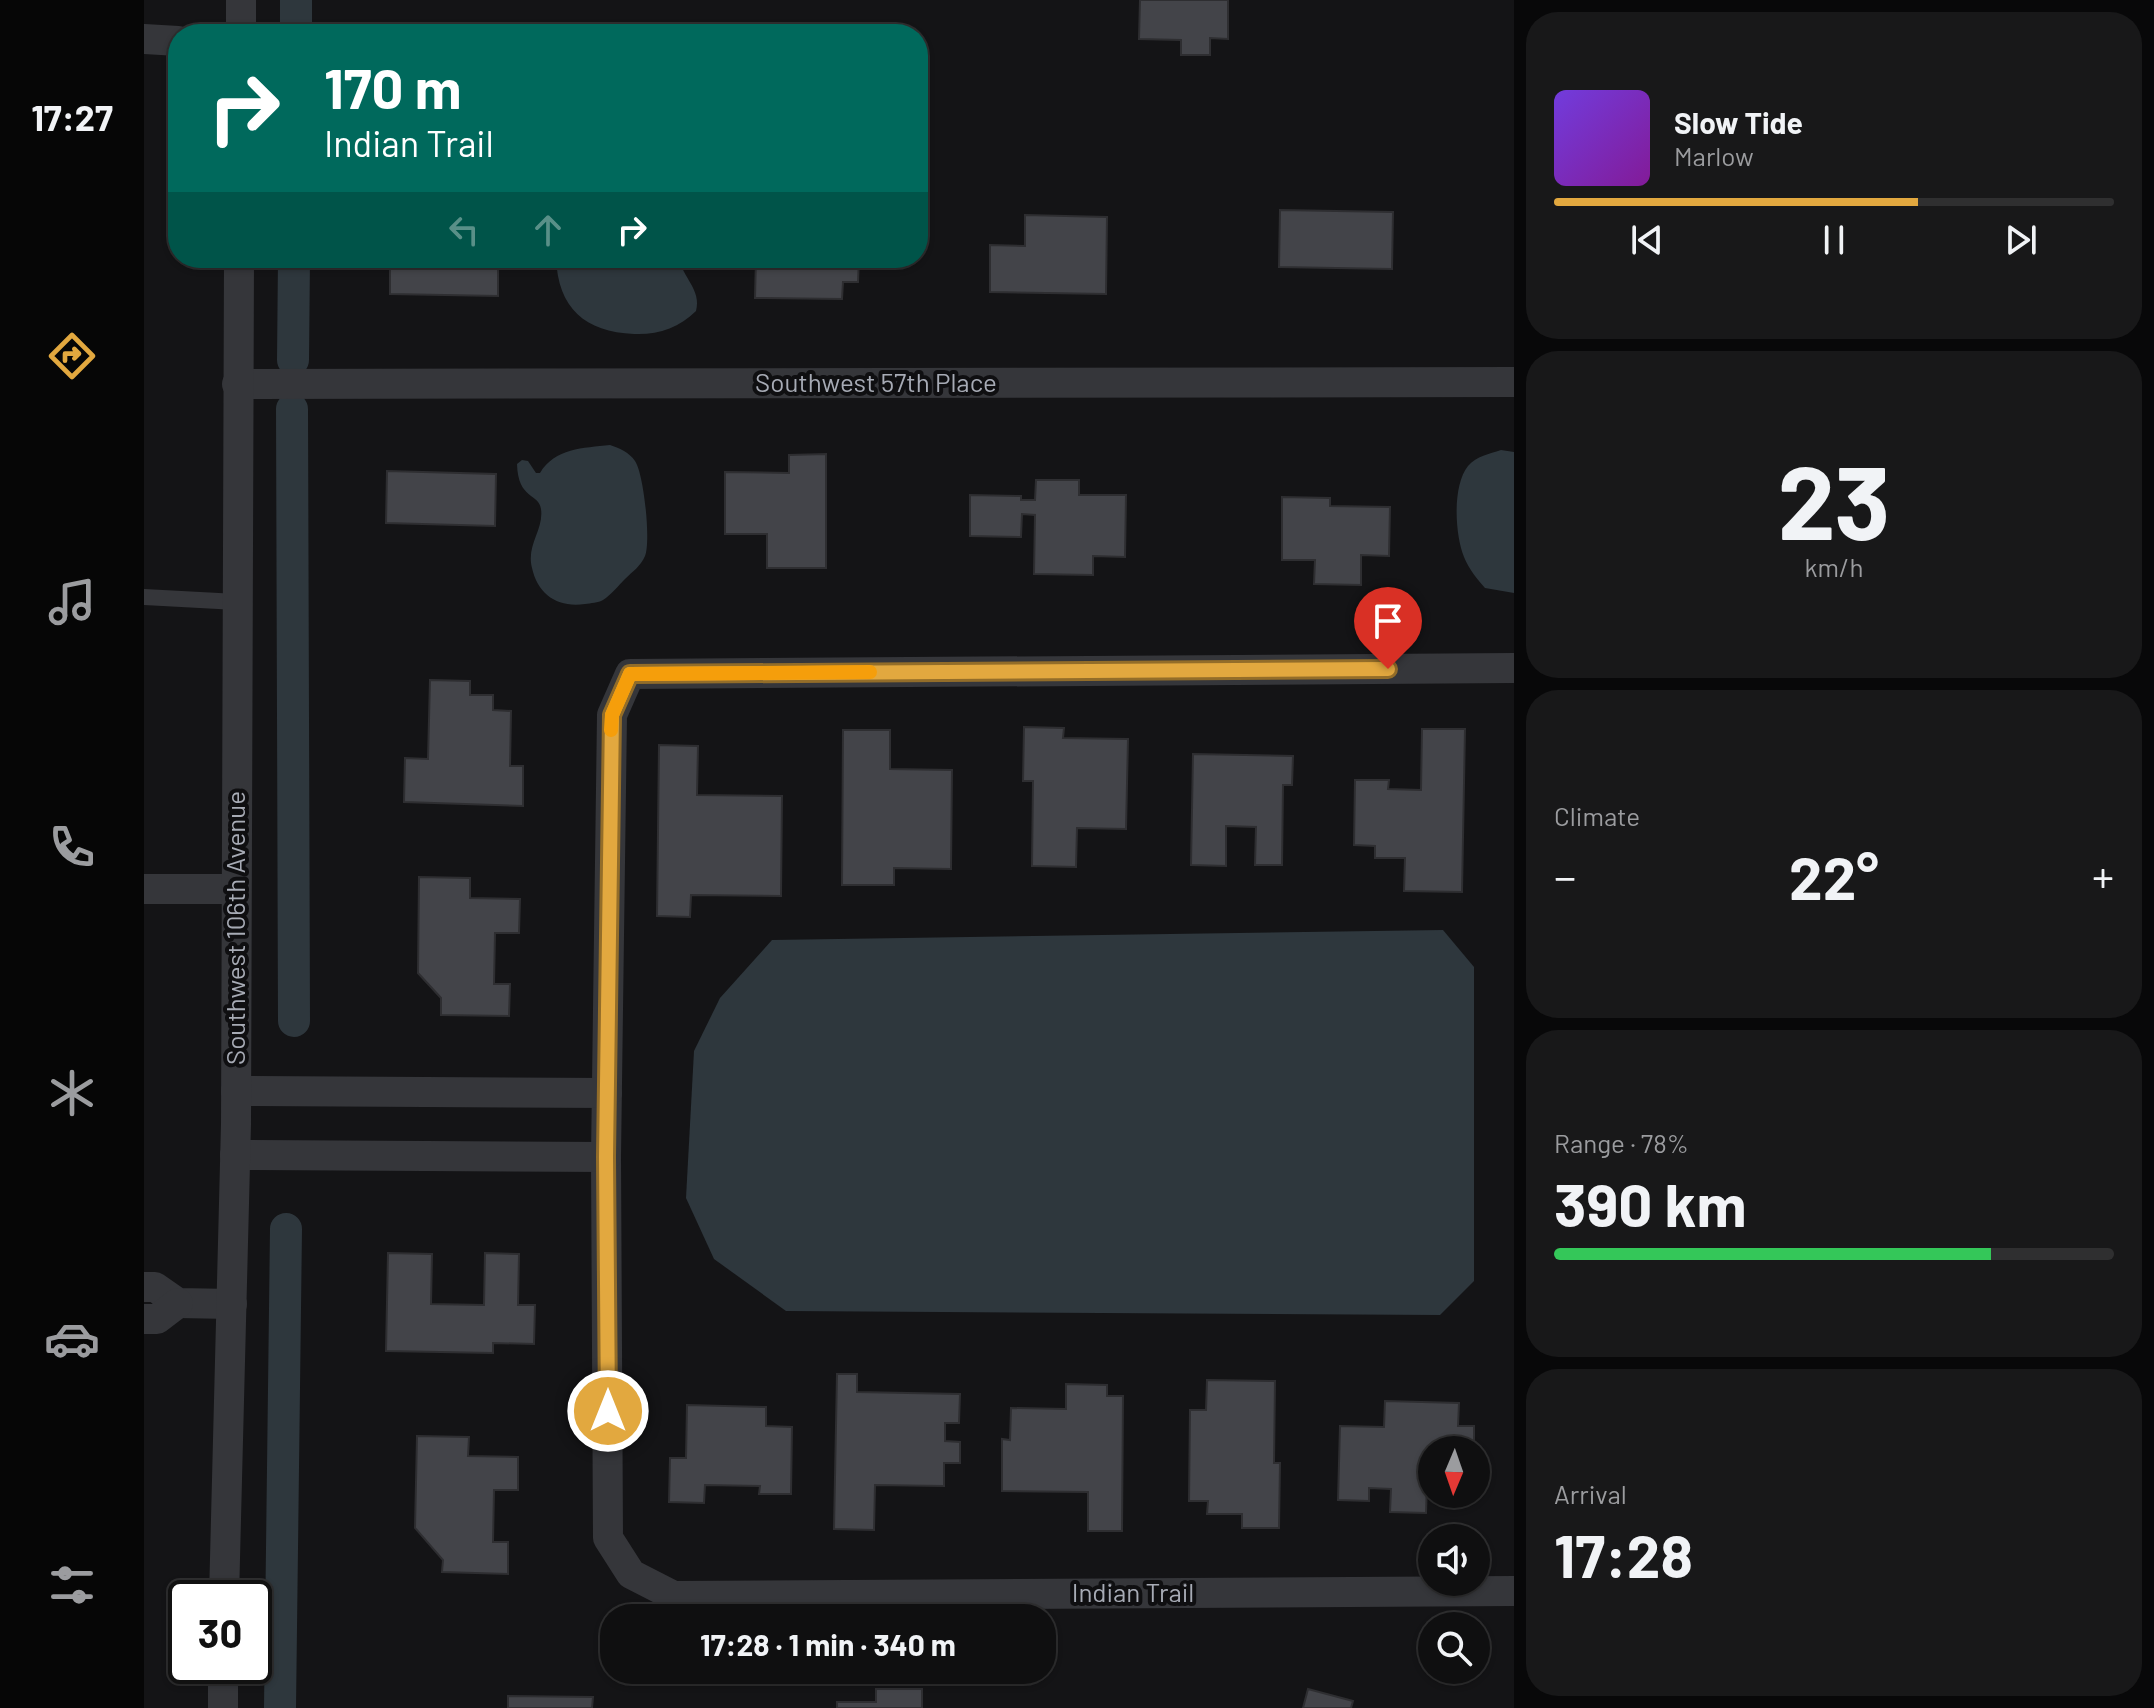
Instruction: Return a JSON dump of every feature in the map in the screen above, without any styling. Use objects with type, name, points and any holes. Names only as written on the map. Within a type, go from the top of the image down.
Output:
[{"type":"street","points":[[241,0],[241,24]]},
{"type":"street","points":[[144,39],[168,40]]},
{"type":"street","name":"Southwest 106th Avenue","points":[[224,1580],[236,1091],[239,268]]},
{"type":"street","name":"Southwest 57th Place","points":[[237,384],[1514,382]]},
{"type":"street","name":"Indian Trail","points":[[1514,668],[630,674],[612,715],[606,1157],[608,1538],[631,1574],[674,1596],[1514,1591]]},
{"type":"street","points":[[144,889],[236,889]]},
{"type":"street","points":[[236,1091],[607,1093]]},
{"type":"street","points":[[235,1155],[606,1157]]},
{"type":"street","points":[[144,1287],[155,1287],[178,1303],[232,1304]]},
{"type":"street","points":[[144,1319],[157,1319],[178,1303]]},
{"type":"street","points":[[223,1684],[223,1708]]},
{"type":"lane","points":[[144,597],[237,602]]},
{"type":"shaded area","points":[[557,268],[683,268],[694,290],[696,311],[675,326],[651,333],[634,334],[601,328],[577,314],[562,291]]},
{"type":"shaded area","points":[[610,445],[630,455],[638,468],[647,523],[645,556],[636,569],[603,600],[566,604],[544,592],[535,577],[531,552],[540,524],[541,509],[537,500],[521,484],[517,464],[522,460],[528,461],[536,473],[540,473],[553,458],[562,454]]},
{"type":"shaded area","points":[[1501,450],[1514,452],[1514,593],[1485,588],[1479,581],[1464,557],[1457,524],[1459,486],[1468,466]]},
{"type":"shaded area","points":[[1443,930],[1474,967],[1474,1281],[1440,1315],[786,1311],[714,1259],[686,1198],[694,1051],[720,998],[772,940]]},
{"type":"building","points":[[1140,0],[1228,0],[1228,39],[1210,38],[1210,55],[1181,55],[1181,40],[1139,39]]},
{"type":"building","points":[[1280,210],[1393,212],[1392,269],[1279,267]]},
{"type":"building","points":[[1025,215],[1107,217],[1106,294],[990,292],[990,245],[1025,246]]},
{"type":"building","points":[[390,268],[498,268],[498,296],[390,294]]},
{"type":"building","points":[[756,268],[859,268],[858,282],[843,282],[842,299],[755,298]]},
{"type":"building","points":[[826,454],[826,568],[767,568],[767,534],[725,534],[725,472],[789,473],[789,455]]},
{"type":"building","points":[[387,471],[496,474],[495,526],[386,523]]},
{"type":"building","points":[[1036,480],[1079,480],[1079,495],[1126,495],[1125,557],[1093,556],[1093,575],[1034,574],[1035,515],[1022,514],[1021,537],[970,536],[970,495],[1021,496],[1021,500],[1035,500]]},
{"type":"building","points":[[1282,497],[1330,498],[1330,506],[1390,507],[1389,556],[1361,555],[1361,585],[1314,584],[1315,560],[1282,560]]},
{"type":"building","points":[[430,680],[470,681],[470,695],[493,695],[493,710],[511,711],[510,766],[523,766],[523,806],[404,802],[405,758],[428,759]]},
{"type":"building","points":[[1024,727],[1064,728],[1063,738],[1128,739],[1126,829],[1077,828],[1076,867],[1032,866],[1033,781],[1023,781]]},
{"type":"building","points":[[1422,729],[1465,729],[1462,892],[1404,891],[1405,858],[1375,858],[1375,846],[1354,845],[1355,780],[1389,780],[1388,789],[1421,790]]},
{"type":"building","points":[[843,730],[890,730],[890,769],[952,770],[951,869],[894,868],[894,885],[842,885]]},
{"type":"building","points":[[659,745],[698,746],[697,795],[782,796],[781,896],[691,895],[690,917],[657,916]]},
{"type":"building","points":[[1193,754],[1293,756],[1292,785],[1283,785],[1282,865],[1255,865],[1256,827],[1226,826],[1226,866],[1191,865]]},
{"type":"building","points":[[419,877],[470,878],[470,898],[520,899],[519,933],[495,933],[494,984],[510,984],[509,1016],[441,1015],[441,998],[418,973]]},
{"type":"building","points":[[388,1253],[432,1254],[431,1304],[484,1305],[485,1253],[519,1254],[518,1305],[535,1305],[534,1344],[493,1343],[493,1353],[386,1351]]},
{"type":"building","points":[[837,1374],[857,1374],[857,1392],[960,1394],[959,1423],[945,1423],[945,1441],[960,1442],[960,1463],[944,1463],[944,1486],[875,1485],[874,1530],[834,1529]]},
{"type":"building","points":[[1207,1380],[1275,1381],[1274,1463],[1280,1463],[1279,1528],[1242,1528],[1242,1514],[1207,1514],[1208,1501],[1189,1501],[1190,1410],[1206,1410]]},
{"type":"building","points":[[1066,1384],[1107,1385],[1107,1396],[1123,1396],[1122,1531],[1088,1531],[1088,1492],[1002,1491],[1002,1439],[1010,1440],[1011,1408],[1066,1409]]},
{"type":"building","points":[[1385,1401],[1459,1403],[1458,1426],[1474,1426],[1474,1436],[1418,1436],[1418,1508],[1426,1508],[1426,1513],[1390,1512],[1391,1489],[1369,1488],[1369,1501],[1338,1500],[1340,1426],[1384,1427]]},
{"type":"building","points":[[687,1405],[766,1407],[766,1426],[792,1427],[791,1494],[759,1494],[760,1486],[705,1485],[704,1503],[669,1502],[670,1458],[686,1458]]},
{"type":"building","points":[[417,1436],[469,1437],[468,1456],[518,1457],[518,1490],[494,1490],[493,1542],[508,1542],[508,1574],[442,1572],[443,1560],[415,1528]]},
{"type":"building","points":[[876,1689],[922,1689],[922,1708],[837,1708],[837,1702],[876,1702]]},
{"type":"building","points":[[1308,1689],[1353,1701],[1351,1708],[1303,1708]]},
{"type":"building","points":[[508,1696],[593,1697],[592,1708],[508,1708]]},
{"type":"waterway","points":[[296,0],[296,24]]},
{"type":"waterway","points":[[293,360],[294,268]]},
{"type":"waterway","points":[[292,409],[294,1021]]},
{"type":"waterway","points":[[280,1708],[286,1229]]},
{"type":"slow traffic","points":[[611,730],[612,715],[630,674],[870,672]]},
{"type":"route","points":[[608,1411],[606,1157],[612,715],[630,674],[1388,669]]}]
